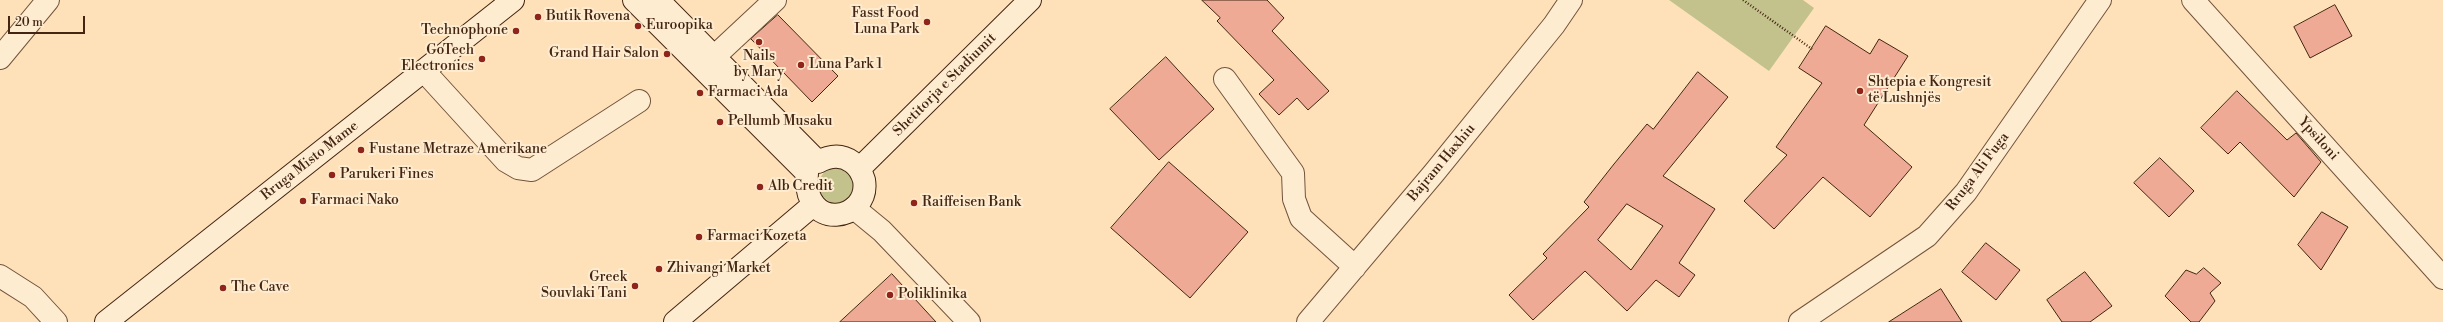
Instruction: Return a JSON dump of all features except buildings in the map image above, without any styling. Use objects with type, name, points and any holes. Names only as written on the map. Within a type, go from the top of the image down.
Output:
[{"type":"street","points":[[0,58],[48,0]]},
{"type":"street","name":"Rruga Misto Mame","points":[[106,322],[514,0]]},
{"type":"street","points":[[634,0],[812,167]]},
{"type":"street","points":[[658,0],[716,56],[812,167]]},
{"type":"street","points":[[716,56],[775,0]]},
{"type":"street","name":"Shetitorja e Stadiumit","points":[[859,169],[1030,0]]},
{"type":"street","name":"Bajram Haxhiu","points":[[1308,322],[1544,37],[1571,0]]},
{"type":"street","name":"Rruga Ali Fuga","points":[[1800,322],[1927,236],[1966,192],[2100,0]]},
{"type":"street","name":"Ypsiloni","points":[[2193,0],[2443,278]]},
{"type":"street","points":[[424,71],[506,161],[518,168],[532,170],[639,101]]},
{"type":"street","points":[[1225,79],[1293,173],[1294,199],[1301,218],[1355,267]]},
{"type":"street","points":[[836,156],[853,162],[863,177],[863,194],[854,208],[837,215],[820,210],[813,205],[806,189],[812,167],[836,156]]},
{"type":"street","points":[[675,322],[813,205]]},
{"type":"street","points":[[854,208],[882,231],[969,322]]},
{"type":"street","points":[[0,276],[33,297],[56,322]]},
{"type":"path","points":[[1743,0],[1812,49]]},
{"type":"shaded area","points":[[1669,0],[1803,0],[1814,8],[1769,71]]},
{"type":"shaded area","points":[[840,167],[850,172],[854,178],[854,192],[850,198],[844,202],[834,203],[824,198],[820,192],[819,182],[824,172],[830,168]]},
{"type":"place","name":"Butik Rovena","points":[[538,17]]},
{"type":"place","name":"Fasst Food Luna Park","points":[[927,22]]},
{"type":"place","name":"Euroopika","points":[[638,26]]},
{"type":"place","name":"Technophone","points":[[516,31]]},
{"type":"place","name":"Nails by Mary","points":[[759,42]]},
{"type":"place","name":"Grand Hair Salon","points":[[667,54]]},
{"type":"place","name":"GoTech Electronics","points":[[482,59]]},
{"type":"place","name":"Luna Park 1","points":[[801,65]]},
{"type":"place","name":"Shtepia e Kongresit të Lushnjës","points":[[1860,91]]},
{"type":"place","name":"Farmaci Ada","points":[[700,93]]},
{"type":"place","name":"Pellumb Musaku","points":[[720,122]]},
{"type":"place","name":"Fustane Metraze Amerikane","points":[[361,150]]},
{"type":"place","name":"Parukeri Fines","points":[[332,175]]},
{"type":"place","name":"Alb Credit","points":[[760,187]]},
{"type":"place","name":"Farmaci Nako","points":[[303,201]]},
{"type":"place","name":"Raiffeisen Bank","points":[[914,203]]},
{"type":"place","name":"Farmaci Kozeta","points":[[699,237]]},
{"type":"place","name":"Zhivangi Market","points":[[659,269]]},
{"type":"place","name":"Greek Souvlaki Tani","points":[[635,286]]},
{"type":"place","name":"The Cave","points":[[223,288]]},
{"type":"place","name":"Poliklinika","points":[[890,295]]}]
